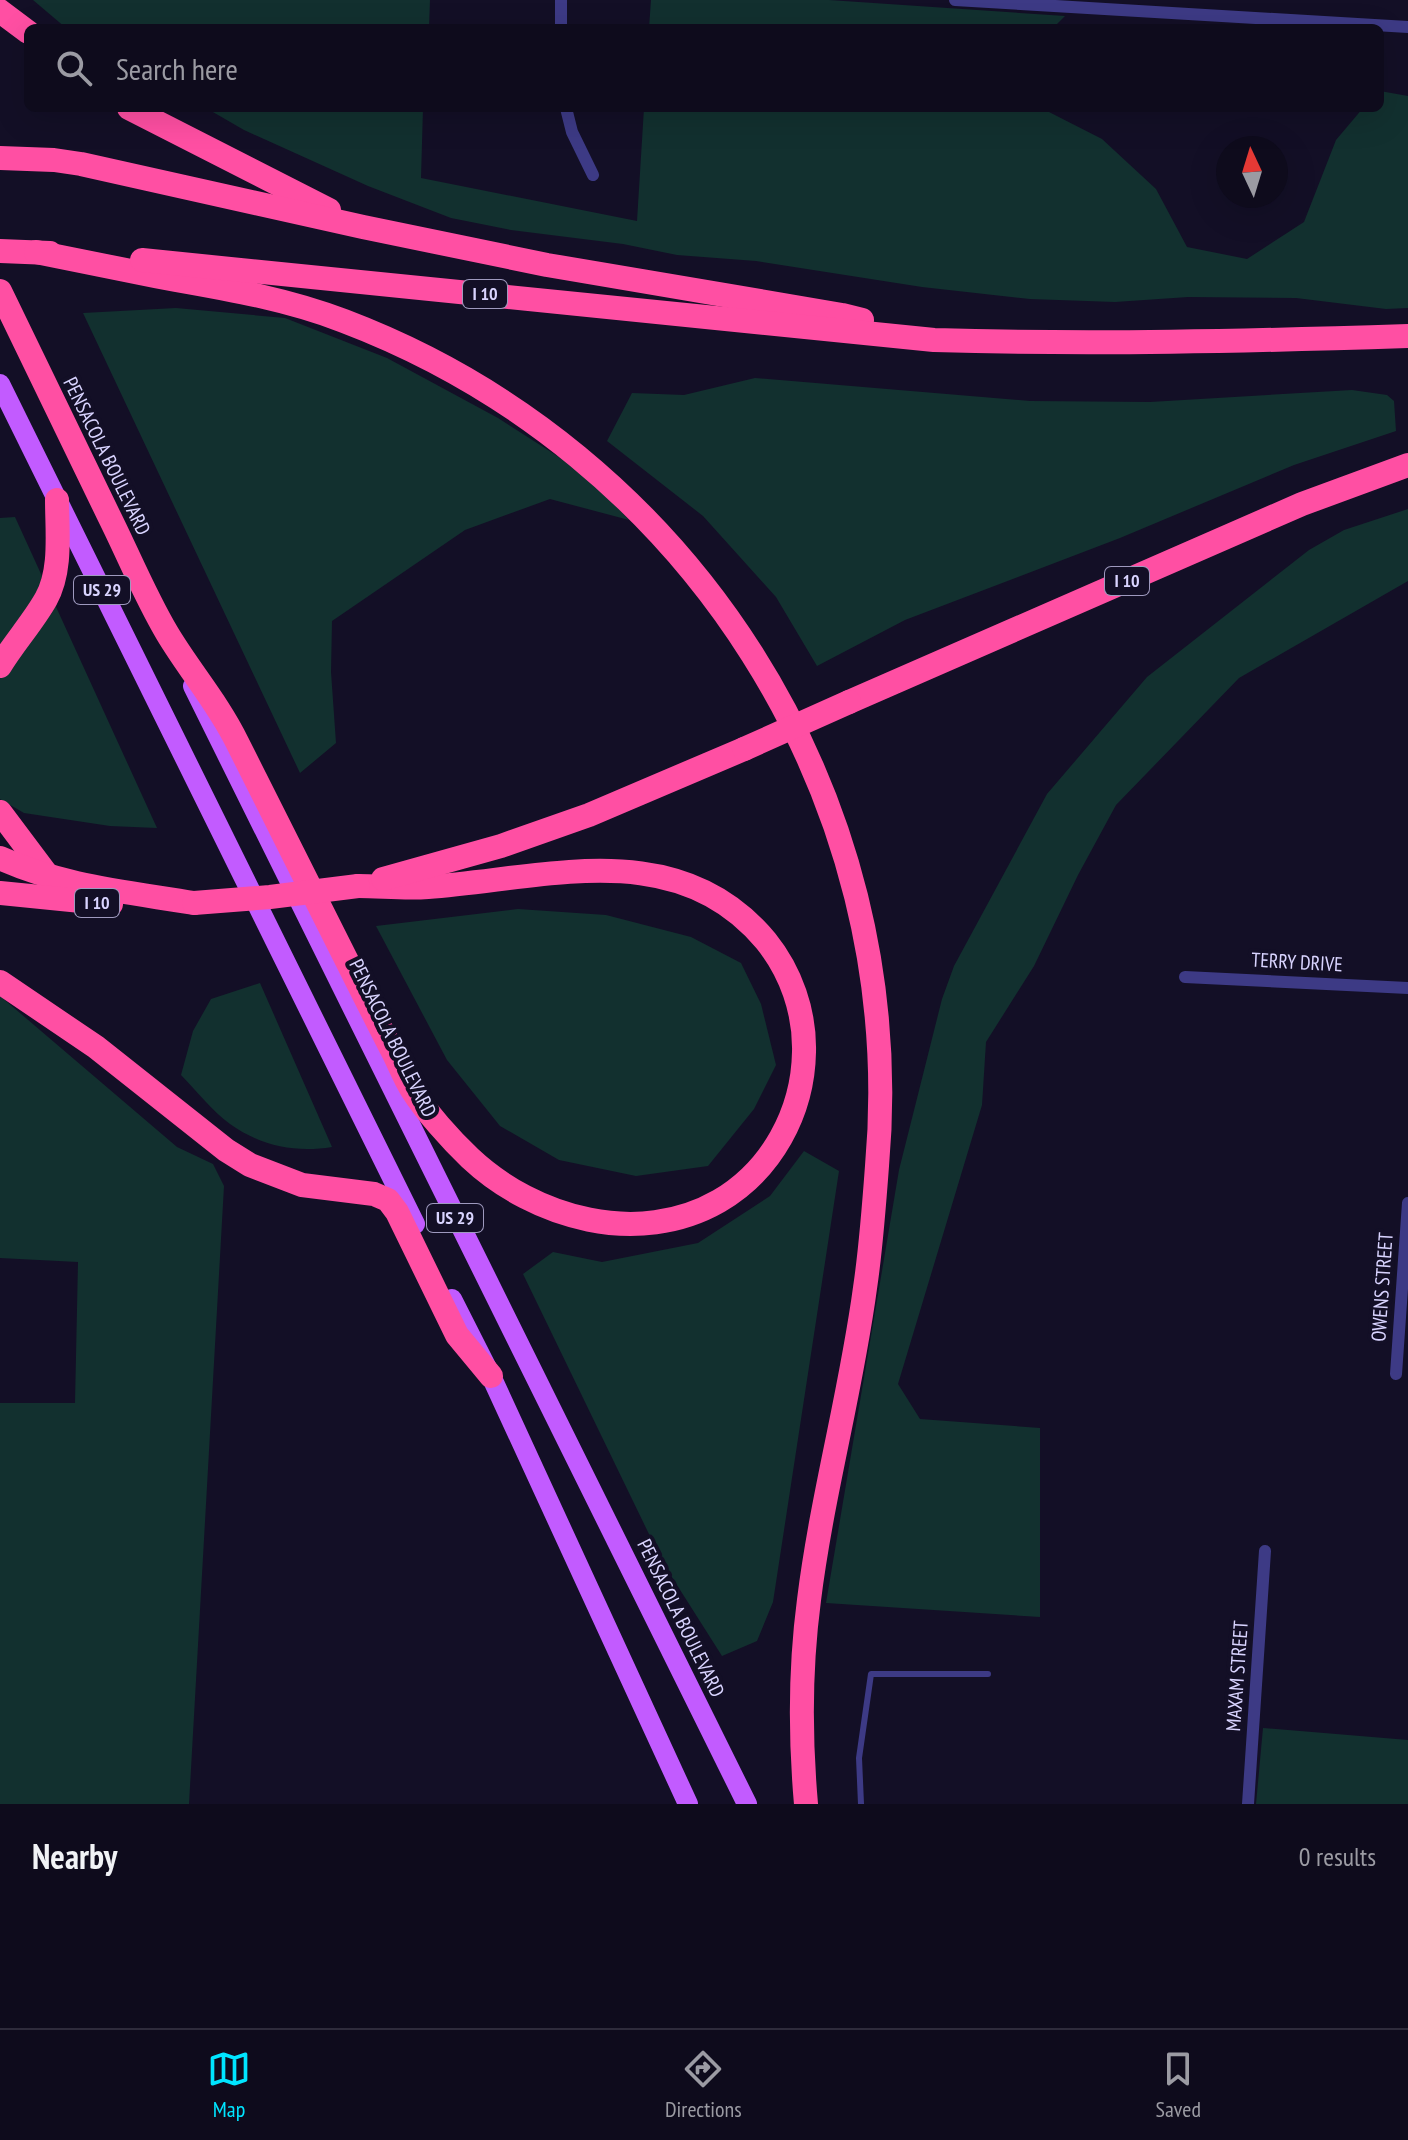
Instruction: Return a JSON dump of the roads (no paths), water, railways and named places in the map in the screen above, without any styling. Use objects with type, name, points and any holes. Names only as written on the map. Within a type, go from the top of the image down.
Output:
[{"type":"highway","points":[[0,11],[24,29]]},
{"type":"highway","points":[[137,112],[363,227]]},
{"type":"highway","points":[[0,158],[81,164],[547,265],[842,315],[934,340]]},
{"type":"highway","name":"I 10","points":[[0,251],[222,266],[934,340],[1199,343],[1408,336]]},
{"type":"highway","points":[[36,252],[276,298],[343,320],[408,348],[471,381],[531,420],[588,464],[640,512],[689,565],[732,622],[788,714],[820,784],[853,881],[872,975],[881,1072],[878,1162],[865,1290],[813,1572],[805,1640],[801,1714],[806,1804]]},
{"type":"highway","name":"PENSACOLA BOULEVARD","points":[[0,291],[165,630]]},
{"type":"highway","name":"I 10","points":[[0,893],[109,904],[194,903],[270,897],[358,886],[501,846],[589,815],[1302,504],[1408,465]]},
{"type":"highway","points":[[0,666],[46,599],[54,578],[57,500]]},
{"type":"highway","points":[[165,630],[232,732],[412,1091],[467,1156],[487,1173],[514,1191],[569,1215],[626,1225],[654,1223],[690,1215],[723,1199],[747,1181],[780,1141],[799,1097],[804,1068],[805,1039],[794,990],[784,967],[754,927],[710,896],[660,876],[629,870],[598,869],[426,887],[358,886]]},
{"type":"highway","points":[[0,812],[48,876]]},
{"type":"highway","points":[[0,858],[74,883],[194,903]]},
{"type":"highway","points":[[0,982],[106,1055],[212,1139],[250,1165],[302,1185],[374,1194],[388,1200],[397,1212],[457,1335],[491,1376]]},
{"type":"main road","name":"US 29","points":[[0,384],[491,1376],[688,1804]]},
{"type":"main road","name":"PENSACOLA BOULEVARD","points":[[165,630],[747,1804]]},
{"type":"street","points":[[561,0],[561,24]]},
{"type":"street","points":[[955,0],[1359,24]]},
{"type":"street","points":[[1384,26],[1408,27]]},
{"type":"street","points":[[567,112],[572,132],[593,175]]},
{"type":"street","name":"TERRY DRIVE","points":[[1185,977],[1408,988]]},
{"type":"street","name":"OWENS STREET","points":[[1396,1374],[1408,1203]]},
{"type":"street","name":"MAXAM STREET","points":[[1248,1804],[1265,1551]]},
{"type":"lane","points":[[861,1804],[859,1758],[871,1674],[988,1674]]}]
